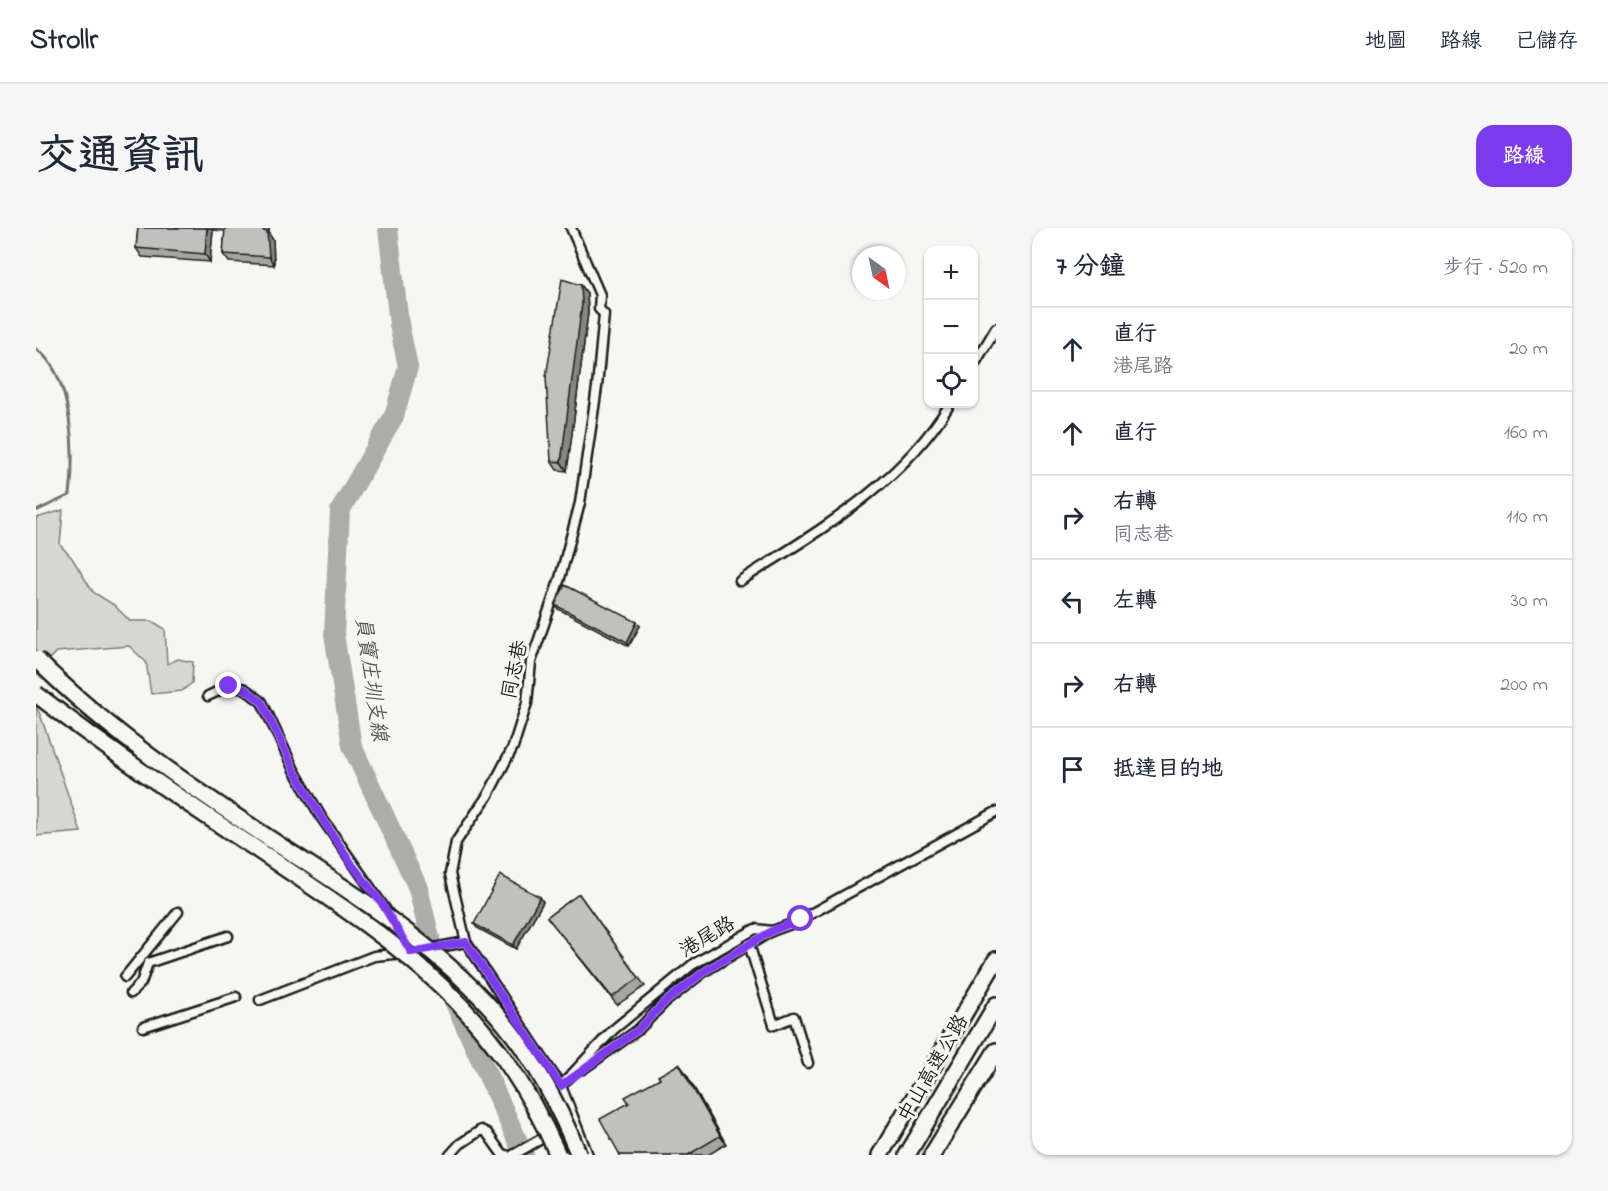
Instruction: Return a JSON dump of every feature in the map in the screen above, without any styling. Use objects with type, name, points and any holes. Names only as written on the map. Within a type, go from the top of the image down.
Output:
[{"type":"highway","points":[[36,659],[171,774],[387,916],[440,958],[488,1005],[525,1051],[551,1093],[579,1155]]},
{"type":"highway","points":[[36,694],[121,759],[379,932],[440,982],[487,1035],[520,1080],[558,1155]]},
{"type":"highway","points":[[880,1155],[996,960]]},
{"type":"highway","name":"中山高速公路","points":[[908,1155],[996,1005]]},
{"type":"highway","points":[[932,1155],[996,1051]]},
{"type":"street","name":"同志巷","points":[[561,1086],[466,942],[450,874],[456,842],[488,795],[513,747],[527,703],[531,662],[560,578],[580,503],[597,387],[604,314],[599,309],[600,295],[571,228]]},
{"type":"street","points":[[978,358],[996,328]]},
{"type":"street","points":[[740,581],[849,512],[924,441],[947,408]]},
{"type":"street","points":[[208,696],[229,686],[245,689],[262,702],[294,770],[321,817],[353,866],[381,902],[411,952]]},
{"type":"street","name":"港尾路","points":[[561,1086],[613,1029],[692,965],[755,929],[772,931],[801,919],[996,812]]},
{"type":"street","points":[[125,977],[178,912]]},
{"type":"street","points":[[588,1155],[561,1086],[638,1030],[664,1003],[705,971],[772,931]]},
{"type":"street","points":[[131,993],[141,983],[148,963],[228,936]]},
{"type":"street","points":[[260,1000],[374,956],[466,942]]},
{"type":"street","points":[[749,944],[774,1025],[794,1017],[808,1064]]},
{"type":"street","points":[[143,1027],[236,997]]},
{"type":"street","points":[[513,1155],[541,1141],[574,1119]]},
{"type":"street","points":[[450,1155],[467,1138],[482,1130],[487,1133],[502,1154],[506,1155]]},
{"type":"shaded area","points":[[63,510],[60,545],[72,558],[93,592],[114,605],[130,621],[152,621],[165,629],[167,664],[178,659],[193,662],[192,683],[182,691],[151,694],[146,662],[129,646],[56,652],[36,672],[36,518]]},
{"type":"shaded area","points":[[36,707],[40,714],[81,832],[36,836]]},
{"type":"building","points":[[138,228],[207,228],[205,254],[136,248]]},
{"type":"building","points":[[225,228],[263,228],[263,231],[267,232],[269,257],[223,254]]},
{"type":"building","points":[[562,279],[581,285],[582,304],[561,462],[551,461],[546,377]]},
{"type":"building","points":[[565,585],[637,622],[627,642],[555,605]]},
{"type":"building","points":[[500,875],[540,897],[513,945],[474,924]]},
{"type":"building","points":[[579,894],[639,978],[612,997],[547,917]]},
{"type":"building","points":[[679,1064],[720,1136],[688,1155],[620,1155],[600,1119],[629,1103],[625,1097],[660,1078],[658,1076]]},
{"type":"waterway","name":"員寶庄圳支線","points":[[388,228],[399,324],[408,367],[394,416],[340,511],[334,634],[352,746],[418,888],[435,959],[524,1155]]},
{"type":"waterway","points":[[36,349],[48,361],[58,377],[69,416],[72,459],[70,495],[36,511]]},
{"type":"route","points":[[229,686],[245,689],[262,702],[294,770],[321,817],[353,866],[381,902],[411,952],[466,942],[561,1086],[638,1030],[664,1003],[705,971],[772,931],[801,919]]}]
